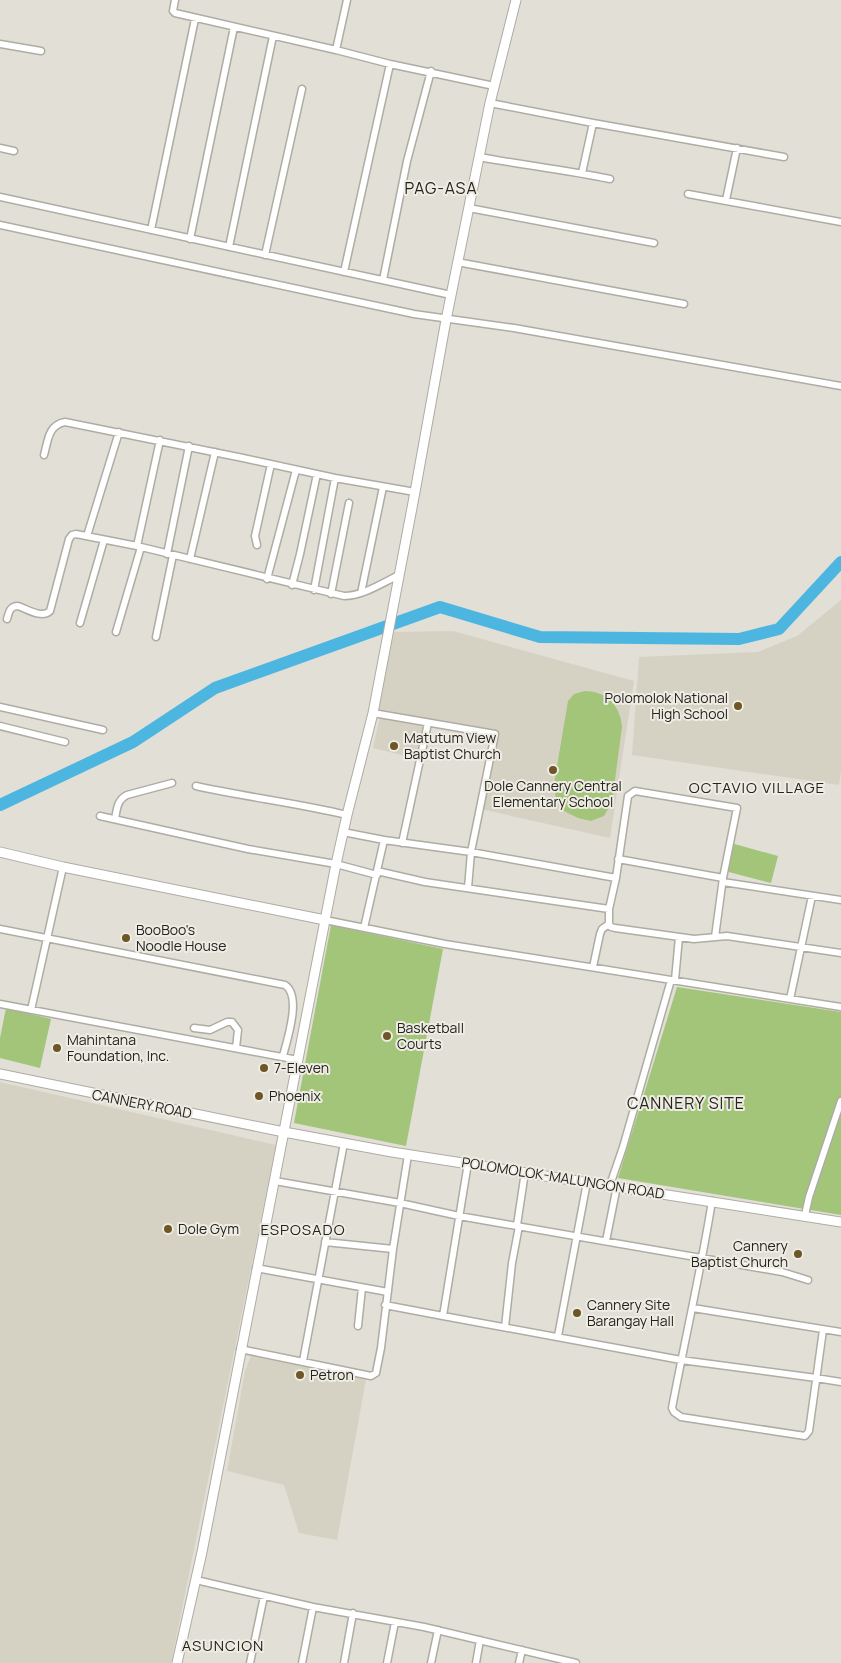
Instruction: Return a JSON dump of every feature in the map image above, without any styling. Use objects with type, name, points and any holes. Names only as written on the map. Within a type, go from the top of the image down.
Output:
[{"type":"street","points":[[175,0],[174,13],[390,64],[494,86]]},
{"type":"street","points":[[336,50],[347,0]]},
{"type":"street","points":[[179,1663],[256,1268],[276,1181],[346,815],[373,713],[457,262],[490,103],[516,0]]},
{"type":"street","points":[[152,230],[195,18]]},
{"type":"street","points":[[190,239],[234,27]]},
{"type":"street","points":[[229,247],[273,36]]},
{"type":"street","points":[[0,44],[41,51]]},
{"type":"street","points":[[344,272],[390,64]]},
{"type":"street","points":[[383,280],[407,161],[430,71]]},
{"type":"street","points":[[265,255],[302,89]]},
{"type":"street","points":[[490,103],[784,156]]},
{"type":"street","points":[[582,173],[593,123]]},
{"type":"street","points":[[0,148],[14,151]]},
{"type":"street","points":[[726,200],[737,148]]},
{"type":"street","points":[[479,157],[610,179]]},
{"type":"street","points":[[688,194],[841,222]]},
{"type":"street","points":[[0,197],[451,295]]},
{"type":"street","points":[[469,208],[654,243]]},
{"type":"street","points":[[0,225],[414,314],[446,320],[476,322],[514,328],[841,386]]},
{"type":"street","points":[[457,262],[684,304]]},
{"type":"street","points":[[44,455],[54,426],[65,422],[77,423],[335,478],[415,492]]},
{"type":"street","points":[[87,536],[119,432]]},
{"type":"street","points":[[116,632],[139,547],[160,440]]},
{"type":"street","points":[[156,637],[190,446]]},
{"type":"street","points":[[190,560],[215,452]]},
{"type":"street","points":[[257,545],[255,536],[271,464]]},
{"type":"street","points":[[267,579],[296,470]]},
{"type":"street","points":[[292,585],[316,474]]},
{"type":"street","points":[[314,590],[335,478]]},
{"type":"street","points":[[361,593],[383,487]]},
{"type":"street","points":[[331,594],[349,503]]},
{"type":"street","points":[[7,619],[10,610],[14,606],[48,614],[53,606],[69,539],[76,534],[139,547],[331,594],[352,596],[399,575]]},
{"type":"street","points":[[80,622],[104,540]]},
{"type":"street","points":[[0,707],[103,730]]},
{"type":"street","points":[[373,713],[495,734],[472,852],[468,888]]},
{"type":"street","points":[[402,843],[428,723]]},
{"type":"street","points":[[0,726],[65,742]]},
{"type":"street","points":[[115,819],[119,802],[127,794],[172,783]]},
{"type":"street","points":[[196,786],[346,815]]},
{"type":"street","points":[[609,924],[609,910],[616,878],[628,796],[632,791],[737,808],[723,880],[715,937]]},
{"type":"street","points":[[100,816],[248,849],[377,873],[609,910]]},
{"type":"street","points":[[343,832],[402,843],[472,852],[616,878]]},
{"type":"street","points":[[364,928],[384,840]]},
{"type":"street","points":[[0,852],[63,867],[446,944],[841,1007]]},
{"type":"street","points":[[618,859],[723,880],[841,900]]},
{"type":"street","points":[[31,1010],[63,867]]},
{"type":"street","points":[[790,999],[812,896]]},
{"type":"street","points":[[593,967],[600,934],[602,929],[609,924]]},
{"type":"street","points":[[609,924],[615,928],[679,938],[694,939],[727,936],[841,953]]},
{"type":"street","points":[[0,929],[285,985],[292,992],[293,1007],[284,1056]]},
{"type":"street","points":[[606,1241],[614,1186],[623,1147],[673,980],[679,938]]},
{"type":"street","points":[[0,1004],[298,1060]]},
{"type":"street","points":[[194,1028],[210,1030],[227,1022],[232,1022],[238,1030],[236,1048]]},
{"type":"street","name":"CANNERY ROAD","points":[[0,1074],[284,1132]]},
{"type":"street","points":[[805,1215],[808,1197],[841,1101]]},
{"type":"street","name":"POLOMOLOK-MALUNGON ROAD","points":[[284,1132],[408,1155],[841,1222]]},
{"type":"street","points":[[303,1361],[344,1143]]},
{"type":"street","points":[[240,1349],[371,1376],[374,1375],[377,1371],[408,1155]]},
{"type":"street","points":[[443,1316],[468,1163]]},
{"type":"street","points":[[504,1327],[525,1172]]},
{"type":"street","points":[[276,1181],[400,1203],[460,1216],[782,1272],[808,1280]]},
{"type":"street","points":[[558,1336],[587,1182]]},
{"type":"street","points":[[712,1201],[703,1258],[672,1408],[676,1415],[805,1436],[809,1431],[823,1330]]},
{"type":"street","points":[[325,1242],[393,1249]]},
{"type":"street","points":[[256,1268],[388,1292]]},
{"type":"street","points":[[358,1326],[362,1288]]},
{"type":"street","points":[[386,1305],[681,1360],[841,1382]]},
{"type":"street","points":[[693,1308],[841,1332]]},
{"type":"street","points":[[196,1580],[313,1607],[438,1630],[576,1663]]},
{"type":"street","points":[[250,1663],[264,1596]]},
{"type":"street","points":[[302,1663],[313,1607]]},
{"type":"street","points":[[344,1663],[353,1613]]},
{"type":"street","points":[[387,1663],[395,1622]]},
{"type":"street","points":[[431,1663],[438,1630]]},
{"type":"street","points":[[476,1663],[480,1640]]},
{"type":"street","points":[[519,1663],[522,1650]]},
{"type":"shaded area","name":"Polomolok National High School","points":[[841,600],[841,772],[839,785],[632,755],[639,657],[758,652],[797,636]]},
{"type":"shaded area","name":"Dole Cannery Central Elementary School","points":[[453,631],[634,681],[610,838],[476,808],[496,733],[377,710],[394,632]]},
{"type":"shaded area","points":[[380,716],[426,724],[418,759],[373,748]]},
{"type":"shaded area","points":[[0,1082],[276,1145],[171,1663],[0,1663]]},
{"type":"shaded area","points":[[251,1356],[366,1379],[337,1540],[299,1533],[284,1485],[227,1471],[245,1371]]},
{"type":"green space","points":[[585,691],[600,694],[611,701],[619,713],[622,727],[612,802],[604,816],[591,821],[578,818],[562,810],[556,800],[554,784],[568,701],[574,694]]},
{"type":"green space","points":[[731,843],[778,856],[771,883],[725,871]]},
{"type":"green space","points":[[331,925],[443,949],[406,1146],[294,1123]]},
{"type":"green space","points":[[677,987],[841,1012],[841,1215],[618,1178]]},
{"type":"green space","points":[[6,1008],[51,1019],[40,1068],[0,1058],[0,1038]]},
{"type":"waterway","points":[[0,805],[133,742],[215,688],[440,607],[540,637],[739,639],[779,629],[841,562]]},
{"type":"place","name":"Polomolok National High School","points":[[738,706]]},
{"type":"place","name":"Matutum View Baptist Church","points":[[394,746]]},
{"type":"place","name":"Dole Cannery Central Elementary School","points":[[553,770]]},
{"type":"place","name":"BooBoo's Noodle House","points":[[126,938]]},
{"type":"place","name":"Basketball Courts","points":[[387,1036]]},
{"type":"place","name":"Mahintana Foundation, Inc.","points":[[57,1048]]},
{"type":"place","name":"7-Eleven","points":[[264,1068]]},
{"type":"place","name":"Phoenix","points":[[259,1096]]},
{"type":"place","name":"Dole Gym","points":[[168,1229]]},
{"type":"place","name":"Cannery Baptist Church","points":[[798,1254]]},
{"type":"place","name":"Cannery Site Barangay Hall","points":[[577,1313]]},
{"type":"place","name":"Petron","points":[[300,1375]]},
{"type":"district","name":"PAG-ASA","points":[[441,188]]},
{"type":"district","name":"OCTAVIO VILLAGE","points":[[757,788]]},
{"type":"district","name":"CANNERY SITE","points":[[686,1103]]},
{"type":"district","name":"ESPOSADO","points":[[303,1230]]},
{"type":"district","name":"ASUNCION","points":[[223,1646]]}]
